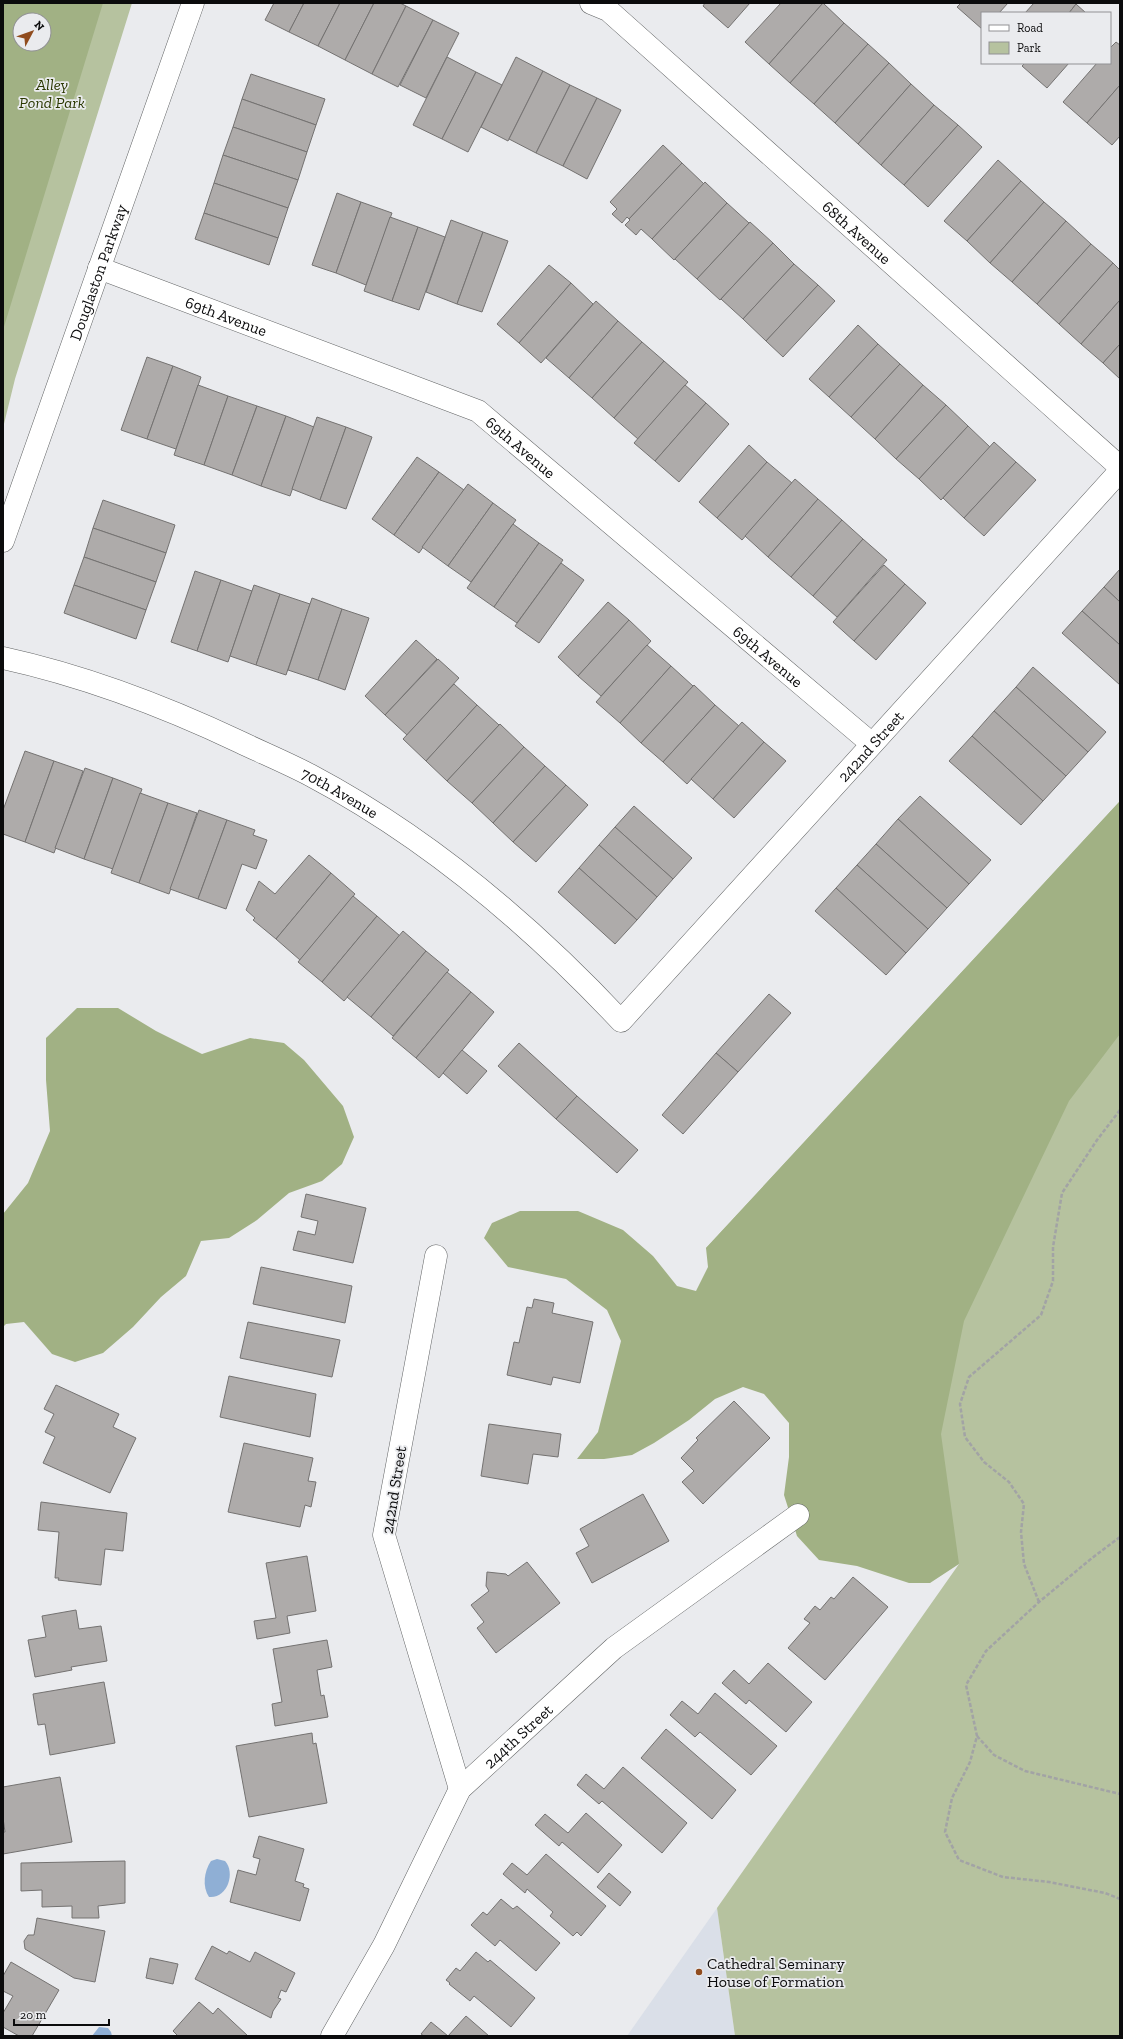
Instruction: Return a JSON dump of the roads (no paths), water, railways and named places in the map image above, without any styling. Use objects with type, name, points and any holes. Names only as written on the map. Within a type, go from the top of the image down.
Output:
[{"type":"street","name":"Douglaston Parkway","points":[[3,541],[193,3]]},
{"type":"street","name":"68th Avenue","points":[[591,3],[608,10],[1120,467]]},
{"type":"street","name":"69th Avenue","points":[[99,268],[478,411],[872,744]]},
{"type":"street","name":"242nd Street","points":[[621,1021],[1120,471]]},
{"type":"street","name":"70th Avenue","points":[[3,658],[118,691],[184,715],[310,775],[381,817],[449,864],[513,916],[583,980],[621,1021]]},
{"type":"street","name":"242nd Street","points":[[436,1256],[384,1535],[460,1789]]},
{"type":"street","name":"244th Street","points":[[332,2036],[384,1945],[460,1789],[614,1648],[798,1515]]},
{"type":"water","points":[[217,1859],[225,1861],[230,1872],[230,1878],[225,1890],[221,1894],[215,1897],[209,1897],[205,1889],[205,1874],[211,1861]]},
{"type":"water","points":[[99,2027],[108,2028],[112,2036],[92,2036]]},
{"type":"place","name":"Cathedral Seminary House of Formation","points":[[699,1972]]},
{"type":"park label","name":"Alley Pond Park","points":[[52,93]]}]
